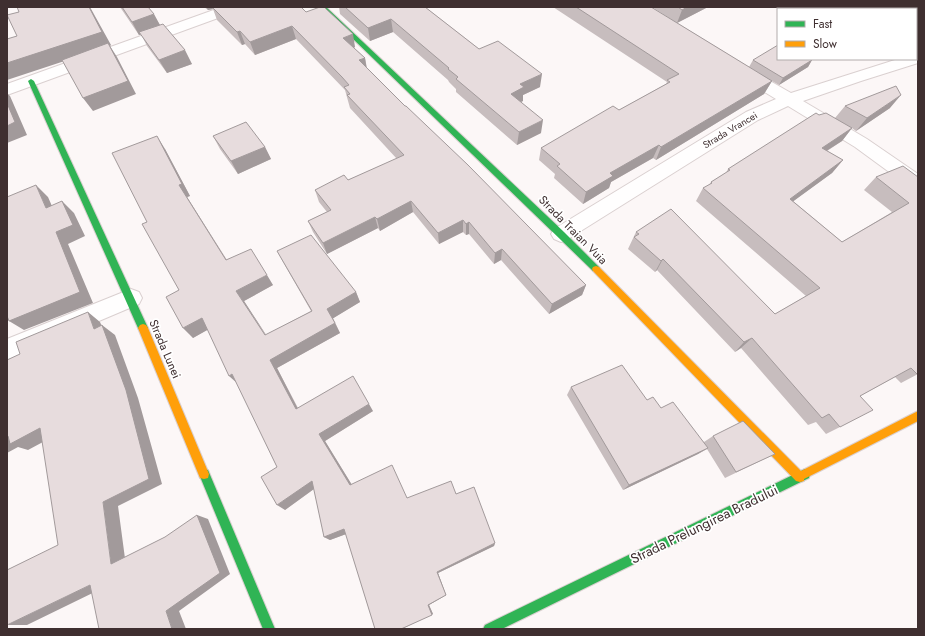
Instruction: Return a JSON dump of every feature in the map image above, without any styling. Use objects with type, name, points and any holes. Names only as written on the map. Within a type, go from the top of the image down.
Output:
[{"type":"street","points":[[7,90],[235,7]]},
{"type":"street","name":"Strada Traian Vuia","points":[[323,7],[560,234],[800,477]]},
{"type":"street","name":"Strada Vrancei","points":[[560,234],[752,116],[788,100],[855,77],[913,60]]},
{"type":"street","points":[[727,62],[861,144],[918,183]]},
{"type":"street","name":"Strada Lunei","points":[[31,81],[131,298],[269,629]]},
{"type":"street","points":[[7,350],[131,298]]},
{"type":"street","name":"Strada Prelungirea Bradului","points":[[489,629],[800,477],[918,416]]},
{"type":"building","points":[[17,7],[89,7],[102,32],[7,63],[7,39],[17,36],[7,15],[19,12]]},
{"type":"building","points":[[122,7],[148,7],[154,14],[132,22]]},
{"type":"building","points":[[212,7],[301,7],[306,12],[324,7],[353,34],[343,38],[365,58],[359,60],[405,106],[468,165],[586,285],[552,304],[502,249],[495,253],[469,222],[466,224],[463,220],[438,233],[411,201],[377,219],[375,217],[323,243],[308,221],[331,210],[315,190],[344,175],[348,180],[404,155],[347,95],[350,94],[344,87],[349,85],[292,26],[250,42],[240,31],[237,32]]},
{"type":"building","points":[[345,7],[425,7],[479,49],[498,41],[542,74],[520,84],[524,87],[511,94],[543,120],[519,132],[456,79],[458,77],[448,69],[449,68],[391,19],[368,28]]},
{"type":"building","points":[[576,7],[651,7],[772,81],[661,147],[659,145],[610,173],[613,176],[586,192],[557,166],[560,164],[541,148],[613,106],[619,110],[670,82],[667,80],[679,74]]},
{"type":"building","points":[[678,7],[687,7],[682,10]]},
{"type":"building","points":[[163,24],[185,50],[159,60],[139,32]]},
{"type":"building","points":[[108,43],[128,81],[83,98],[62,60]]},
{"type":"building","points":[[777,46],[777,60],[812,60],[783,78],[753,60]]},
{"type":"building","points":[[896,86],[901,95],[867,118],[845,106]]},
{"type":"building","points":[[7,103],[15,122],[7,126]]},
{"type":"building","points":[[816,113],[819,115],[826,113],[852,128],[822,148],[843,160],[790,199],[842,242],[909,203],[876,177],[903,166],[918,177],[918,374],[911,368],[860,396],[873,410],[840,427],[829,414],[822,418],[752,338],[744,342],[663,259],[661,261],[634,237],[639,234],[636,232],[671,209],[775,314],[820,288],[703,188],[730,170],[728,169]]},
{"type":"building","points":[[246,122],[265,147],[231,161],[213,136]]},
{"type":"building","points":[[157,136],[182,184],[179,185],[226,260],[251,249],[267,275],[236,291],[265,335],[312,311],[277,251],[311,235],[356,292],[327,309],[335,323],[270,360],[296,409],[353,376],[369,404],[319,434],[350,485],[392,465],[407,498],[451,481],[456,494],[474,487],[495,543],[437,572],[446,595],[428,605],[432,615],[401,629],[375,629],[344,529],[324,537],[312,481],[277,505],[261,477],[277,467],[232,374],[229,376],[202,318],[183,328],[166,297],[179,290],[142,224],[147,222],[112,153]]},
{"type":"building","points":[[36,185],[46,208],[62,201],[73,225],[56,232],[80,292],[9,321],[7,316],[7,197]]},
{"type":"building","points":[[88,312],[94,329],[102,325],[126,390],[149,479],[103,502],[111,564],[165,537],[197,515],[220,573],[166,611],[172,629],[99,629],[90,585],[7,625],[7,570],[58,545],[40,428],[10,444],[8,436],[7,437],[7,360],[20,354],[16,342]]},
{"type":"building","points":[[622,365],[647,400],[653,397],[661,408],[673,402],[708,448],[629,485],[571,387]]},
{"type":"building","points":[[743,421],[775,454],[736,472],[713,436]]},
{"type":"traffic: fast","points":[[323,7],[596,269]]},
{"type":"traffic: fast","points":[[31,81],[143,328]]},
{"type":"traffic: fast","points":[[204,474],[269,629]]},
{"type":"traffic: fast","points":[[489,629],[805,474]]},
{"type":"traffic: slow","points":[[596,269],[800,477]]},
{"type":"traffic: slow","points":[[143,328],[204,474]]},
{"type":"traffic: slow","points":[[805,474],[918,416]]}]
